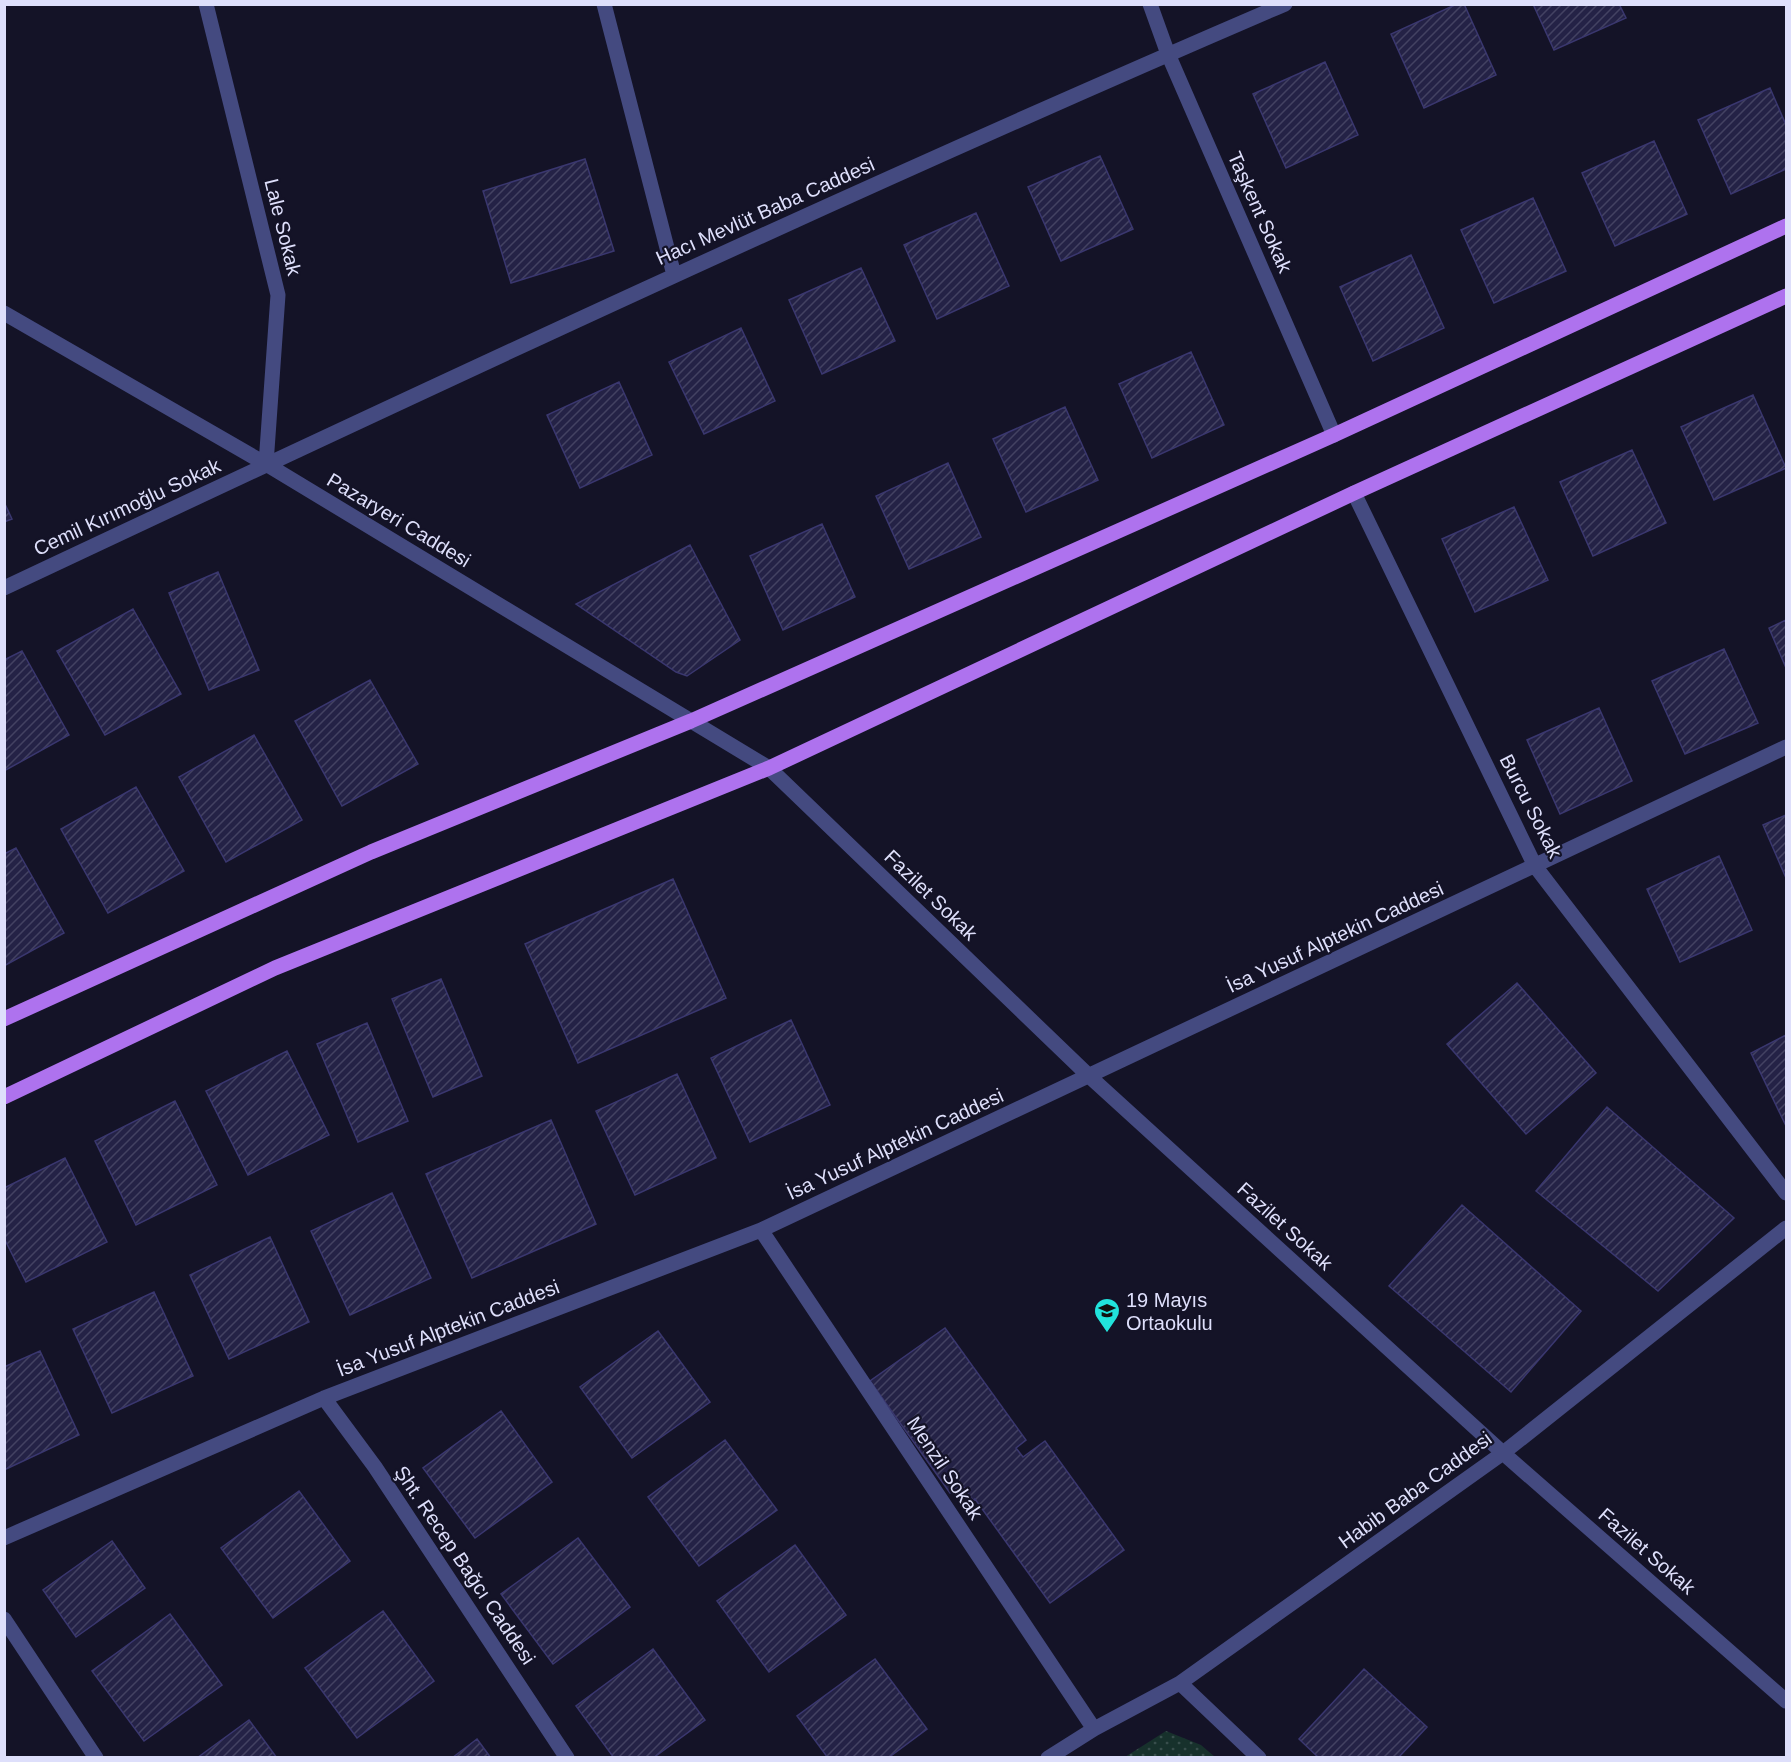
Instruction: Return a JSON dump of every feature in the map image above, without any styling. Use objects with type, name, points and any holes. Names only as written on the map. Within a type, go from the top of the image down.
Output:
[{"type":"main road","points":[[4,1019],[371,852],[691,721],[1334,435],[1786,226]]},
{"type":"main road","points":[[4,1097],[274,968],[769,768],[1354,493],[1786,296]]},
{"type":"street","name":"Lale Sokak","points":[[206,4],[278,295],[267,465]]},
{"type":"street","points":[[604,4],[674,275]]},
{"type":"street","name":"Taşkent Sokak","points":[[1150,4],[1168,54],[1334,435]]},
{"type":"street","name":"Hacı Mevlüt Baba Caddesi","points":[[267,465],[674,275],[1285,4]]},
{"type":"street","name":"Pazaryeri Caddesi","points":[[4,313],[267,465],[769,768]]},
{"type":"street","name":"Cemil Kırımoğlu Sokak","points":[[4,588],[267,465]]},
{"type":"street","name":"Burcu Sokak","points":[[1354,493],[1535,866],[1786,1193]]},
{"type":"street","name":"İsa Yusuf Alptekin Caddesi","points":[[4,1538],[324,1398],[760,1230],[1786,747]]},
{"type":"street","name":"Fazilet Sokak","points":[[769,768],[1089,1076],[1503,1453],[1786,1701]]},
{"type":"street","name":"Habib Baba Caddesi","points":[[1048,1758],[1094,1729],[1180,1683],[1503,1453],[1786,1228]]},
{"type":"street","name":"Menzil Sokak","points":[[760,1230],[1094,1729]]},
{"type":"street","name":"Şht. Recep Bağcı Caddesi","points":[[324,1398],[375,1467],[567,1758]]},
{"type":"street","points":[[4,1619],[96,1758]]},
{"type":"street","points":[[1180,1683],[1259,1758]]},
{"type":"green space","points":[[1166,1731],[1201,1745],[1215,1757],[1125,1757]]},
{"type":"building","points":[[1457,4],[1464,4],[1496,75],[1424,108],[1391,34]]},
{"type":"building","points":[[1533,4],[1619,4],[1626,18],[1554,50]]},
{"type":"building","points":[[1325,62],[1358,135],[1286,168],[1253,94]]},
{"type":"building","points":[[1770,88],[1786,125],[1786,169],[1731,194],[1698,120]]},
{"type":"building","points":[[1654,141],[1687,214],[1615,246],[1582,173]]},
{"type":"building","points":[[1100,156],[1133,229],[1061,261],[1028,187]]},
{"type":"building","points":[[585,159],[614,251],[511,283],[483,191]]},
{"type":"building","points":[[1533,198],[1566,271],[1494,303],[1461,230]]},
{"type":"building","points":[[976,213],[1009,286],[937,319],[904,245]]},
{"type":"building","points":[[1411,255],[1444,328],[1373,361],[1340,287]]},
{"type":"building","points":[[861,268],[895,341],[822,374],[789,300]]},
{"type":"building","points":[[741,328],[775,401],[704,434],[669,362]]},
{"type":"building","points":[[1191,352],[1224,425],[1152,458],[1119,384]]},
{"type":"building","points":[[619,382],[652,455],[580,488],[547,415]]},
{"type":"building","points":[[1753,395],[1786,468],[1714,500],[1681,427]]},
{"type":"building","points":[[1065,407],[1098,480],[1026,512],[993,439]]},
{"type":"building","points":[[1632,450],[1666,523],[1593,556],[1560,482]]},
{"type":"building","points":[[948,463],[981,537],[909,569],[876,496]]},
{"type":"building","points":[[4,502],[12,519],[4,522]]},
{"type":"building","points":[[1514,507],[1548,580],[1475,612],[1442,539]]},
{"type":"building","points":[[822,524],[855,597],[783,630],[750,556]]},
{"type":"building","points":[[690,545],[740,640],[687,676],[676,672],[576,604]]},
{"type":"building","points":[[218,572],[259,670],[209,690],[169,593]]},
{"type":"building","points":[[133,609],[181,694],[105,735],[57,651]]},
{"type":"building","points":[[1786,620],[1786,668],[1769,628]]},
{"type":"building","points":[[1724,649],[1758,723],[1685,754],[1652,681]]},
{"type":"building","points":[[22,651],[69,735],[4,771],[4,660]]},
{"type":"building","points":[[370,680],[418,764],[342,806],[295,721]]},
{"type":"building","points":[[1599,708],[1632,781],[1560,814],[1527,740]]},
{"type":"building","points":[[254,735],[302,820],[226,862],[179,777]]},
{"type":"building","points":[[136,787],[184,871],[108,913],[61,829]]},
{"type":"building","points":[[1786,815],[1786,878],[1763,825]]},
{"type":"building","points":[[16,848],[64,933],[4,966],[4,854]]},
{"type":"building","points":[[1719,856],[1752,930],[1680,962],[1647,889]]},
{"type":"building","points":[[673,879],[726,998],[578,1063],[525,944]]},
{"type":"building","points":[[441,979],[482,1076],[433,1097],[392,999]]},
{"type":"building","points":[[1517,983],[1596,1073],[1526,1134],[1447,1044]]},
{"type":"building","points":[[791,1020],[830,1105],[750,1142],[711,1058]]},
{"type":"building","points":[[367,1023],[408,1121],[358,1142],[317,1044]]},
{"type":"building","points":[[1786,1035],[1786,1126],[1751,1053]]},
{"type":"building","points":[[287,1051],[329,1135],[248,1175],[206,1091]]},
{"type":"building","points":[[677,1074],[716,1158],[635,1195],[596,1111]]},
{"type":"building","points":[[175,1101],[217,1185],[136,1225],[95,1141]]},
{"type":"building","points":[[1607,1107],[1734,1218],[1658,1291],[1536,1191]]},
{"type":"building","points":[[551,1120],[596,1224],[472,1278],[426,1174]]},
{"type":"building","points":[[65,1158],[107,1242],[26,1282],[4,1238],[4,1188]]},
{"type":"building","points":[[392,1193],[431,1278],[350,1315],[311,1231]]},
{"type":"building","points":[[1462,1205],[1581,1311],[1511,1392],[1389,1286]]},
{"type":"building","points":[[270,1237],[309,1322],[229,1359],[190,1275]]},
{"type":"building","points":[[154,1292],[193,1376],[112,1413],[73,1329]]},
{"type":"building","points":[[945,1328],[1026,1440],[1016,1448],[1023,1457],[1045,1441],[1124,1550],[1050,1603],[975,1499],[973,1500],[962,1485],[950,1493],[870,1381]]},
{"type":"building","points":[[658,1331],[710,1402],[632,1458],[580,1387]]},
{"type":"building","points":[[40,1351],[79,1435],[4,1470],[4,1367]]},
{"type":"building","points":[[501,1411],[552,1482],[475,1538],[423,1468]]},
{"type":"building","points":[[725,1440],[777,1510],[699,1566],[648,1497]]},
{"type":"building","points":[[299,1491],[350,1561],[273,1618],[221,1548]]},
{"type":"building","points":[[578,1538],[630,1607],[553,1664],[501,1594]]},
{"type":"building","points":[[112,1541],[145,1588],[76,1637],[43,1590]]},
{"type":"building","points":[[795,1545],[846,1615],[769,1672],[717,1601]]},
{"type":"building","points":[[383,1611],[434,1681],[357,1738],[305,1668]]},
{"type":"building","points":[[170,1614],[222,1685],[144,1741],[92,1671]]},
{"type":"building","points":[[653,1649],[705,1720],[653,1758],[614,1758],[576,1706]]},
{"type":"building","points":[[875,1659],[927,1729],[888,1758],[828,1758],[797,1716]]},
{"type":"building","points":[[1364,1669],[1427,1727],[1398,1758],[1319,1758],[1299,1739]]},
{"type":"building","points":[[249,1720],[277,1758],[197,1758]]},
{"type":"building","points":[[477,1739],[491,1758],[452,1758]]},
{"type":"place","name":"19 Mayıs Ortaokulu","points":[[1107,1334]]}]
